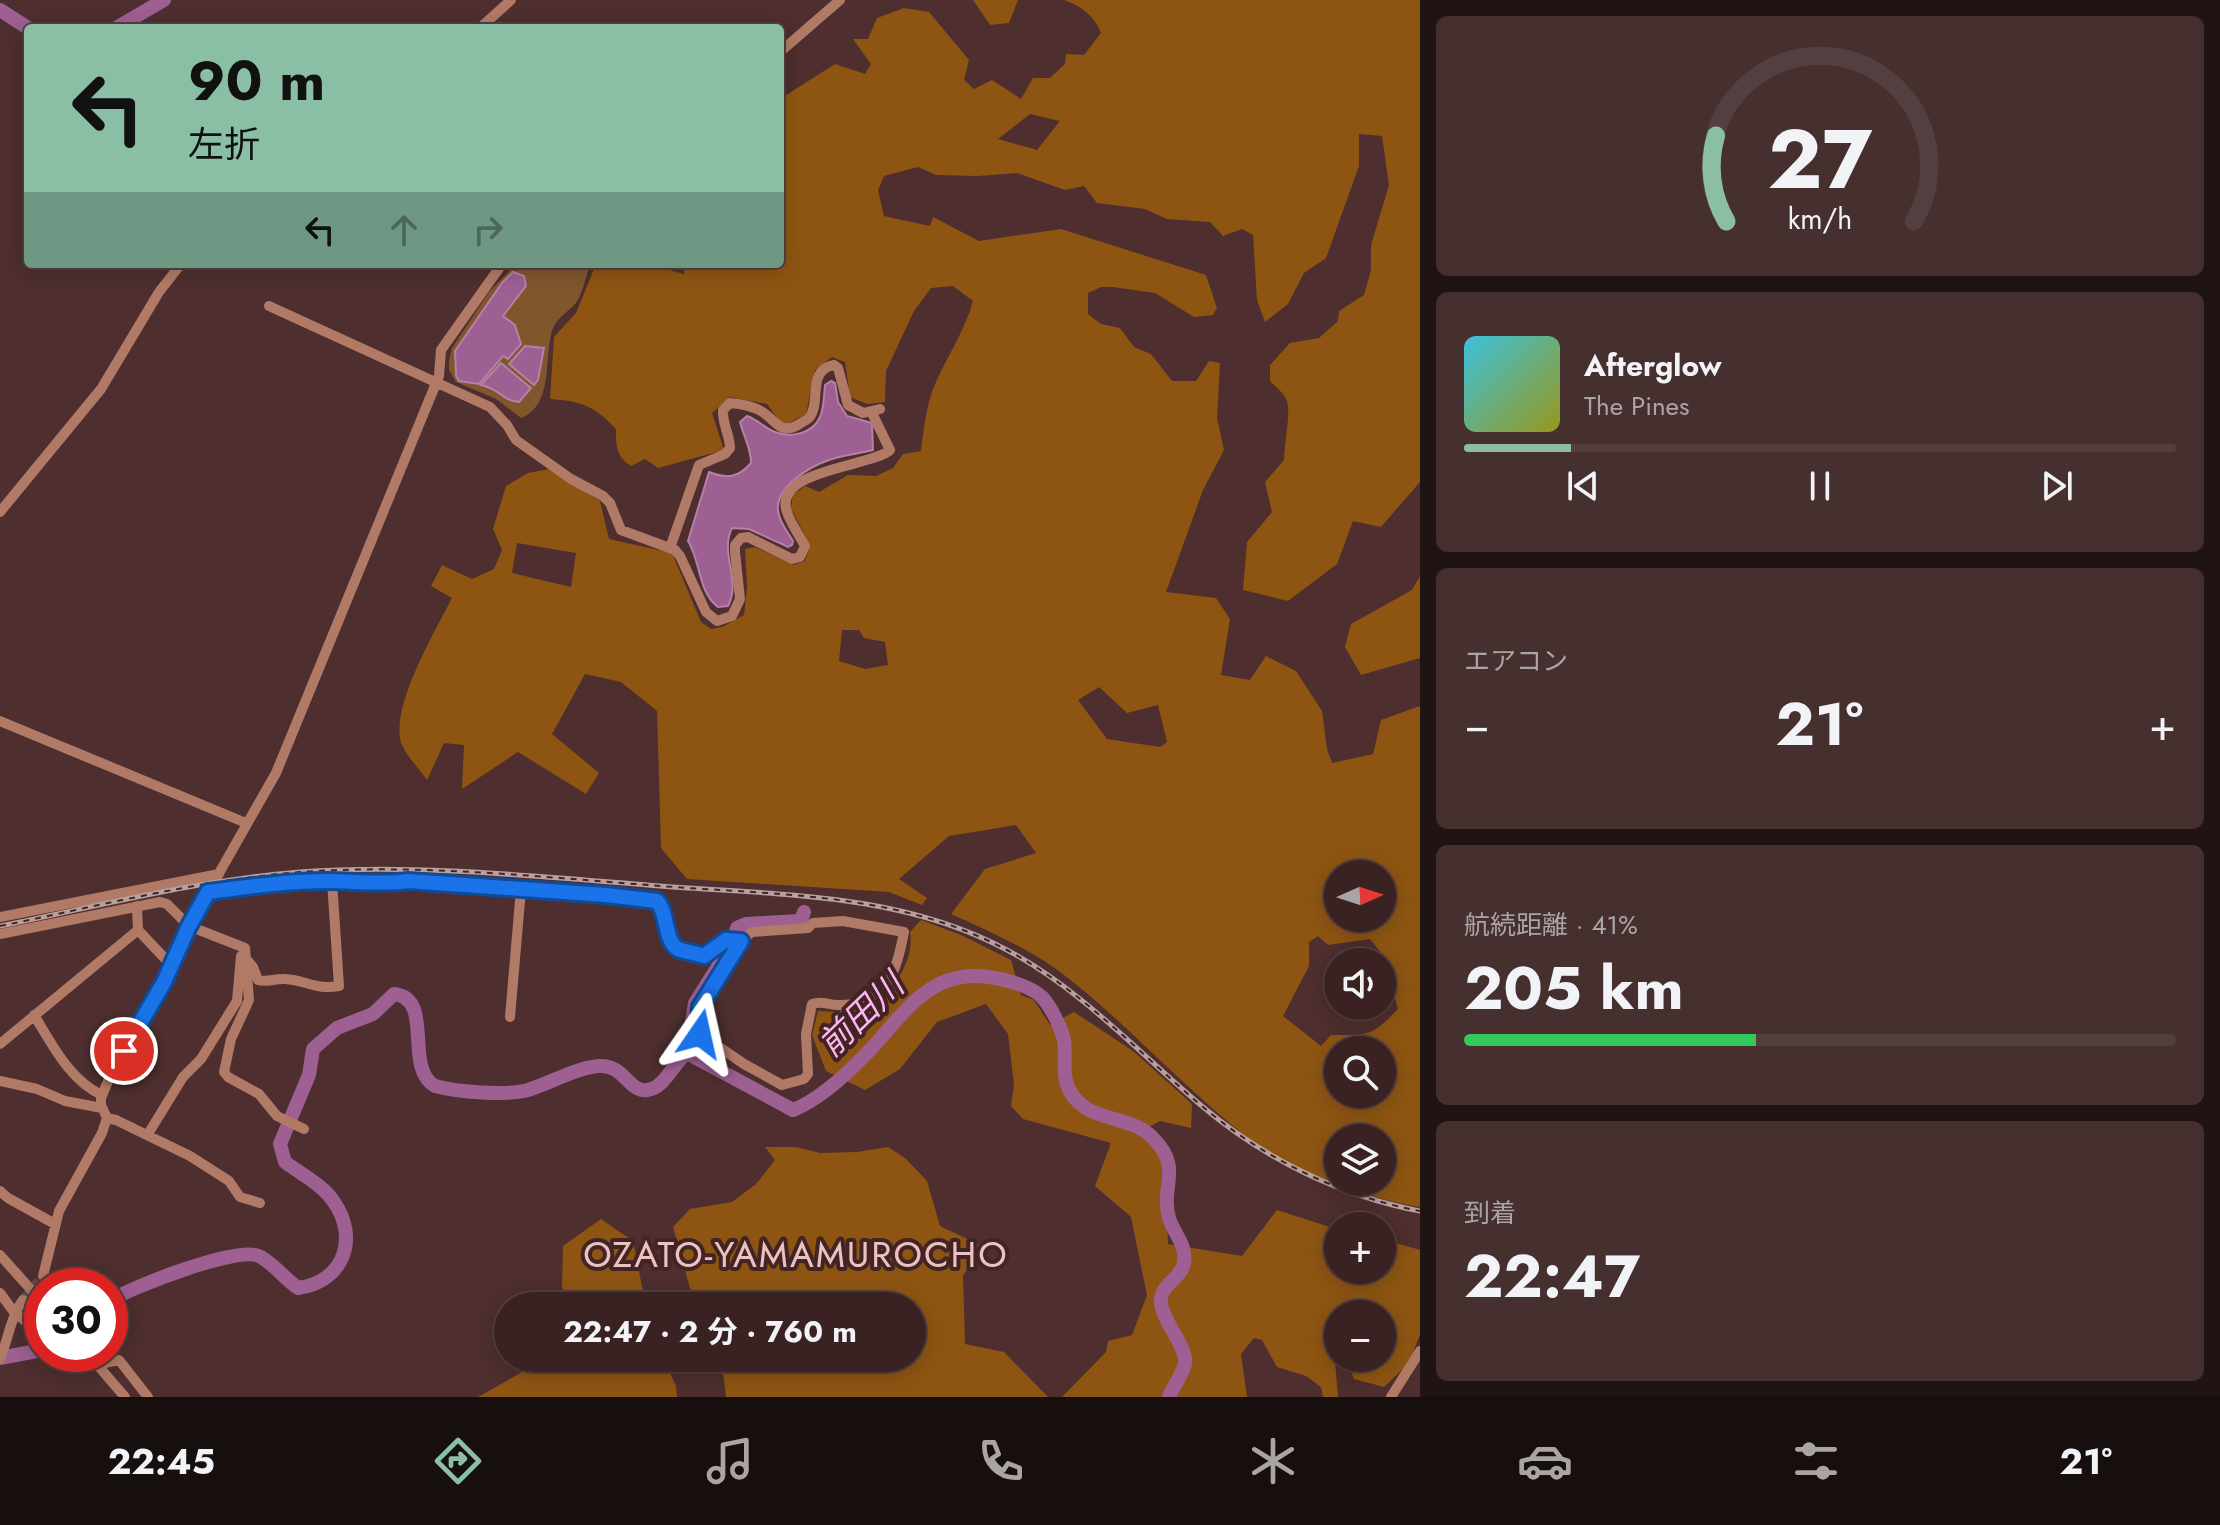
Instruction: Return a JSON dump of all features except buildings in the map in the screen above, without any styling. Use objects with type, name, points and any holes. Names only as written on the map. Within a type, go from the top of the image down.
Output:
[{"type":"street","points":[[484,24],[511,0]]},
{"type":"street","points":[[784,49],[840,0]]},
{"type":"street","points":[[0,512],[101,389],[159,292],[178,268]]},
{"type":"street","points":[[45,1268],[63,1202],[102,1133],[105,1113],[102,1095],[111,1074],[164,982],[189,926],[276,773],[439,376],[441,350],[499,268]]},
{"type":"street","points":[[269,306],[490,407],[516,440],[571,479],[603,496],[610,503],[621,530],[670,548],[680,556],[706,612],[717,621],[732,616],[740,599],[735,545],[741,538],[748,537],[792,559],[800,557],[805,546],[786,511],[789,494],[795,486],[833,467],[886,454],[890,450],[876,411],[863,413],[848,405],[838,368],[834,365],[822,370],[817,380],[809,418],[789,429],[780,429],[762,411],[730,403],[723,410],[730,448],[725,454],[699,465],[670,548]]},
{"type":"street","points":[[0,721],[246,823]]},
{"type":"street","points":[[0,917],[219,874]]},
{"type":"street","points":[[208,892],[258,885],[332,881],[391,884],[408,881],[653,899],[661,903],[675,947],[704,956],[736,940],[752,932],[808,928],[813,923],[839,921],[904,932],[893,976],[882,991],[859,1002],[838,1005],[813,1002],[806,1034],[808,1074],[804,1079],[782,1085],[700,1034],[700,1007],[736,940]]},
{"type":"street","points":[[246,959],[262,982],[287,979],[311,986],[339,986],[332,881]]},
{"type":"street","points":[[510,1017],[521,889]]},
{"type":"street","points":[[0,934],[165,902],[189,926],[245,948],[249,1000],[231,1039],[224,1072],[259,1094],[277,1116],[300,1127]]},
{"type":"street","points":[[137,906],[138,930],[171,965]]},
{"type":"street","points":[[0,1044],[138,930]]},
{"type":"street","points":[[148,1134],[183,1077],[201,1059],[237,1001],[243,947]]},
{"type":"street","points":[[34,1015],[76,1076],[90,1090],[102,1095]]},
{"type":"street","points":[[0,1081],[37,1089],[105,1113],[222,1176],[240,1197],[260,1203]]},
{"type":"street","points":[[0,1191],[55,1224]]},
{"type":"street","points":[[0,1255],[24,1282]]},
{"type":"street","points":[[0,1293],[24,1320]]},
{"type":"street","points":[[0,1359],[10,1335],[14,1312],[23,1300]]},
{"type":"street","points":[[1391,1397],[1420,1351]]},
{"type":"street","points":[[128,1371],[148,1397]]},
{"type":"street","points":[[103,1372],[125,1397]]},
{"type":"shaded area","points":[[973,0],[1018,0],[1009,23],[990,25]]},
{"type":"shaded area","points":[[1063,0],[1420,0],[1420,482],[1381,527],[1353,521],[1337,564],[1288,601],[1243,590],[1247,542],[1272,512],[1265,482],[1284,460],[1288,407],[1284,396],[1270,381],[1270,365],[1290,343],[1319,338],[1338,321],[1339,311],[1364,295],[1371,270],[1371,245],[1389,185],[1382,136],[1359,134],[1359,166],[1326,258],[1304,273],[1288,304],[1265,322],[1257,300],[1253,235],[1242,229],[1223,236],[1210,222],[1167,219],[1145,209],[1097,203],[1084,186],[1065,190],[1017,173],[936,175],[918,167],[884,176],[878,190],[884,216],[930,226],[933,217],[979,241],[1061,229],[1206,275],[1217,308],[1213,315],[1194,317],[1155,293],[1113,287],[1101,287],[1088,293],[1088,314],[1101,324],[1120,328],[1134,347],[1151,354],[1172,381],[1196,381],[1209,361],[1220,363],[1217,418],[1224,450],[1203,490],[1166,592],[1216,598],[1230,619],[1221,675],[1250,680],[1266,656],[1296,671],[1322,711],[1332,763],[1373,754],[1381,720],[1420,706],[1420,1207],[1373,1196],[1396,1196],[1396,1124],[1324,1124],[1324,1180],[1310,1174],[1269,1153],[1227,1121],[1055,968],[997,935],[951,914],[985,869],[1036,853],[1016,825],[949,836],[899,879],[927,898],[922,905],[889,892],[687,879],[661,848],[657,711],[621,682],[585,674],[552,734],[599,773],[586,794],[518,752],[462,789],[464,745],[444,743],[427,780],[401,743],[400,723],[409,687],[452,598],[431,586],[442,565],[472,579],[494,569],[502,550],[493,529],[506,486],[528,473],[549,469],[600,501],[609,539],[672,553],[701,622],[711,629],[722,627],[744,615],[747,588],[745,549],[755,547],[793,565],[805,561],[810,546],[791,508],[793,495],[805,486],[819,492],[848,475],[876,476],[893,468],[903,454],[921,451],[933,390],[973,301],[953,286],[931,288],[914,311],[886,371],[885,402],[867,404],[850,397],[845,362],[832,357],[815,370],[806,414],[783,426],[767,404],[730,397],[712,413],[724,450],[658,468],[645,459],[631,466],[618,450],[616,429],[601,415],[579,403],[550,399],[554,337],[576,313],[594,269],[661,268],[684,274],[685,268],[784,268],[784,96],[835,64],[865,74],[871,64],[853,39],[868,39],[877,18],[904,8],[929,12],[969,60],[964,80],[974,89],[992,80],[1021,99],[1033,78],[1050,78],[1065,64],[1066,54],[1084,55],[1101,33],[1081,8]],"holes":[[[1030,114],[1060,121],[1037,150],[998,139]],[[517,543],[576,553],[571,587],[512,573]],[[842,630],[859,630],[864,638],[885,642],[888,665],[865,669],[839,661]],[[1099,687],[1127,713],[1158,705],[1167,742],[1160,747],[1107,739],[1078,700]],[[1318,936],[1328,945],[1370,939],[1377,948],[1396,948],[1396,1020],[1386,1020],[1375,1030],[1362,1034],[1330,1036],[1396,1036],[1396,1108],[1324,1108],[1324,1043],[1321,1046],[1283,1016],[1309,966],[1309,942]]]},
{"type":"shaded area","points":[[512,268],[589,268],[578,300],[553,328],[546,379],[539,402],[532,412],[521,418],[496,399],[456,382],[449,370],[452,348],[489,292]]},
{"type":"shaded area","points":[[513,272],[524,276],[526,286],[503,316],[515,325],[521,344],[508,359],[503,356],[479,384],[459,381],[455,351]]},
{"type":"shaded area","points":[[525,346],[544,348],[538,380],[534,385],[509,364]]},
{"type":"shaded area","points":[[501,363],[531,388],[519,402],[481,385]]},
{"type":"shaded area","points":[[831,381],[835,383],[838,402],[847,416],[872,423],[873,450],[822,463],[797,477],[784,491],[778,510],[782,524],[793,541],[792,545],[788,547],[749,529],[732,528],[728,548],[732,596],[728,606],[718,607],[703,585],[688,541],[709,472],[732,476],[751,463],[740,422],[747,416],[781,434],[807,431],[817,423],[825,385]]},
{"type":"shaded area","points":[[1420,576],[1420,658],[1361,675],[1345,647],[1351,624],[1412,590]]},
{"type":"shaded area","points":[[921,920],[961,935],[1011,960],[1021,995],[1034,1000],[1050,1025],[1074,1012],[1133,1051],[1192,1104],[1191,1128],[1160,1121],[1149,1127],[1165,1172],[1168,1244],[1242,1256],[1277,1210],[1324,1225],[1324,1284],[1396,1284],[1396,1243],[1420,1250],[1420,1334],[1409,1363],[1384,1387],[1354,1379],[1351,1372],[1396,1372],[1396,1300],[1324,1300],[1324,1372],[1336,1372],[1338,1397],[1323,1397],[1321,1387],[1306,1376],[1277,1367],[1262,1340],[1254,1338],[1241,1354],[1247,1397],[1062,1397],[1106,1352],[1108,1341],[1132,1335],[1147,1295],[1131,1217],[1095,1186],[1111,1143],[1023,1119],[1011,1106],[1014,1085],[1008,1034],[986,1004],[937,1022],[900,1069],[865,1090],[826,1071],[812,1035],[818,1011],[836,1012],[882,1002],[904,969],[910,951],[910,932]]},
{"type":"shaded area","points":[[765,1147],[796,1147],[820,1153],[888,1147],[905,1158],[927,1181],[940,1226],[980,1245],[963,1276],[965,1344],[1004,1352],[1048,1397],[726,1397],[723,1372],[926,1372],[926,1292],[691,1292],[673,1227],[690,1209],[732,1202],[756,1184],[775,1160]]},
{"type":"shaded area","points":[[601,1219],[633,1241],[643,1292],[565,1292],[562,1288],[563,1246]]},
{"type":"shaded area","points":[[522,1372],[670,1372],[677,1397],[478,1397]]},
{"type":"waterway","points":[[123,24],[164,0]]},
{"type":"waterway","points":[[0,10],[24,25]]},
{"type":"waterway","name":"前田川","points":[[687,1053],[695,1003],[733,943],[737,928],[746,924],[801,921],[804,912]]},
{"type":"waterway","name":"前田川","points":[[128,1292],[208,1262],[247,1254],[259,1256],[298,1288],[314,1284],[336,1268],[346,1243],[342,1216],[324,1190],[285,1162],[280,1144],[309,1075],[313,1049],[337,1028],[373,1014],[394,994],[406,998],[413,1008],[421,1065],[426,1077],[435,1086],[482,1092],[518,1092],[599,1066],[615,1069],[635,1087],[647,1090],[659,1085],[687,1053],[793,1110],[814,1099],[844,1076],[921,996],[947,981],[981,976],[1015,983],[1042,997],[1063,1035],[1065,1073],[1071,1093],[1089,1110],[1145,1131],[1163,1150],[1169,1169],[1169,1218],[1182,1245],[1184,1257],[1182,1269],[1161,1297],[1166,1318],[1185,1358],[1184,1368],[1169,1397]]},
{"type":"waterway","name":"前田川","points":[[0,1358],[24,1353]]},
{"type":"railway","points":[[0,926],[224,881],[300,872],[397,869],[811,897],[891,909],[969,932],[1034,966],[1085,1003],[1227,1126],[1278,1159],[1361,1196],[1420,1211]]},
{"type":"district","name":"OZATO-YAMAMUROCHO","points":[[796,1254]]},
{"type":"route","points":[[124,1051],[164,982],[208,892],[326,881],[391,884],[408,881],[653,899],[661,903],[668,930],[677,948],[704,956],[726,940],[741,941],[700,1007],[700,1034]]}]
